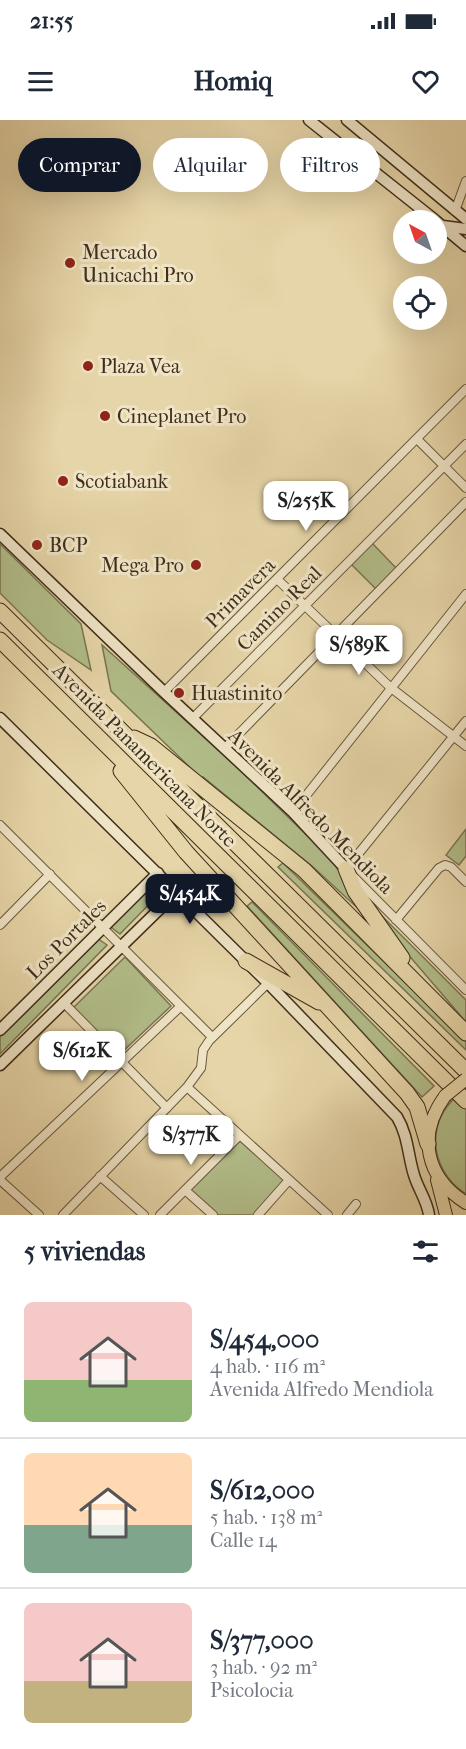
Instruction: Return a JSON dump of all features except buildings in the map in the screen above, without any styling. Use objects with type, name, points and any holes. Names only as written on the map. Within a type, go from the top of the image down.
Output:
[{"type":"highway","name":"Avenida Panamericana Norte","points":[[0,611],[466,1071]]},
{"type":"highway","name":"Avenida Panamericana Norte","points":[[0,640],[466,1101]]},
{"type":"highway","points":[[123,733],[151,746],[304,870],[466,1033]]},
{"type":"highway","points":[[101,741],[128,781],[186,852],[407,1093],[417,1107],[428,1144]]},
{"type":"highway","points":[[346,869],[356,891],[419,986]]},
{"type":"highway","points":[[246,961],[333,1010]]},
{"type":"main road","points":[[309,120],[422,210]]},
{"type":"main road","points":[[347,120],[466,219]]},
{"type":"main road","points":[[447,225],[466,229]]},
{"type":"main road","points":[[447,230],[466,246]]},
{"type":"main road","name":"Avenida Alfredo Mendiola","points":[[0,534],[192,719],[293,812],[346,869]]},
{"type":"main road","points":[[0,718],[268,983],[397,1117],[403,1127],[414,1176],[429,1215]]},
{"type":"main road","name":"Los Portales","points":[[0,1030],[158,873]]},
{"type":"main road","points":[[0,1065],[177,892]]},
{"type":"main road","points":[[446,1215],[428,1144],[432,1119],[445,1096],[466,1079]]},
{"type":"main road","points":[[433,1167],[446,1188],[466,1203]]},
{"type":"street","points":[[455,211],[466,182]]},
{"type":"street","name":"Primavera","points":[[164,692],[466,389]]},
{"type":"street","points":[[417,439],[466,488]]},
{"type":"street","name":"Camino Real","points":[[192,719],[466,444]]},
{"type":"street","points":[[224,749],[466,502]]},
{"type":"street","points":[[277,579],[390,687],[466,746]]},
{"type":"street","points":[[293,812],[466,594]]},
{"type":"street","points":[[346,869],[466,721]]},
{"type":"street","points":[[0,825],[212,1037]]},
{"type":"street","points":[[396,920],[439,868],[445,865],[451,867],[466,882]]},
{"type":"street","name":"Avenida Alfredo Mendiola","points":[[346,869],[466,990]]},
{"type":"street","points":[[0,925],[50,874]]},
{"type":"street","points":[[63,1215],[187,1087],[201,1068],[202,1050],[212,1037],[268,983]]},
{"type":"street","points":[[63,1002],[167,1108]]},
{"type":"street","points":[[39,1215],[0,1178],[181,1006]]},
{"type":"street","points":[[187,1087],[328,1215]]},
{"type":"street","points":[[160,1215],[240,1135]]},
{"type":"street","points":[[100,1176],[144,1215]]},
{"type":"street","points":[[258,1215],[289,1180]]},
{"type":"street","points":[[185,1190],[213,1215]]},
{"type":"street","points":[[347,1215],[356,1204]]},
{"type":"green space","points":[[372,543],[397,569],[376,589],[351,564]]},
{"type":"green space","points":[[0,544],[81,624],[91,670],[47,640],[0,593]]},
{"type":"green space","points":[[102,645],[237,767],[330,858],[378,927],[312,866],[203,777],[201,778],[111,691]]},
{"type":"green space","points":[[466,829],[466,856],[459,865],[446,855]]},
{"type":"green space","points":[[283,863],[466,1042],[466,1050],[278,867]]},
{"type":"green space","points":[[157,879],[166,887],[120,934],[112,928],[112,925]]},
{"type":"green space","points":[[252,902],[434,1086],[422,1097],[247,906]]},
{"type":"green space","points":[[380,914],[466,1000],[466,1022],[400,945]]},
{"type":"green space","points":[[97,938],[107,945],[0,1054],[0,1036]]},
{"type":"green space","points":[[125,957],[171,1006],[120,1054],[73,1008]]},
{"type":"green space","points":[[466,1089],[466,1194],[443,1170],[436,1142],[437,1127],[443,1113]]},
{"type":"green space","points":[[240,1138],[286,1180],[254,1215],[216,1215],[188,1190]]},
{"type":"place","name":"Mercado Unicachi Pro","points":[[70,263]]},
{"type":"place","name":"Plaza Vea","points":[[88,366]]},
{"type":"place","name":"Cineplanet Pro","points":[[105,416]]},
{"type":"place","name":"Scotiabank","points":[[63,481]]},
{"type":"place","name":"BCP","points":[[37,545]]},
{"type":"place","name":"Mega Pro","points":[[196,565]]},
{"type":"place","name":"Huastinito","points":[[179,693]]}]
